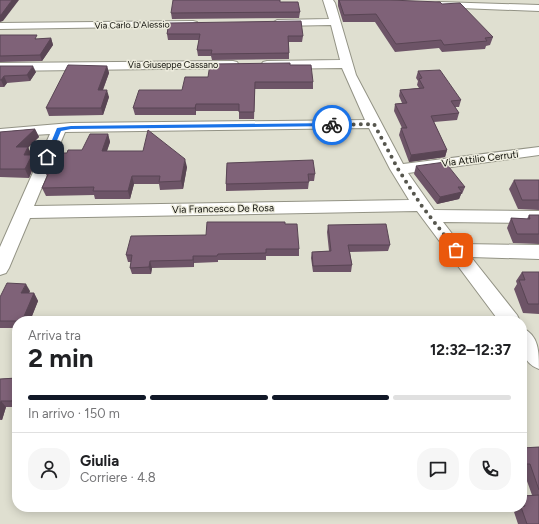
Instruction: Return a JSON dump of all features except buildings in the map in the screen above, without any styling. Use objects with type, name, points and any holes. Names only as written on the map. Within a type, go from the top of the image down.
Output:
[{"type":"street","points":[[331,1],[346,64],[374,124],[398,169],[425,211],[506,316]]},
{"type":"street","points":[[431,5],[461,3],[539,8]]},
{"type":"street","points":[[264,23],[335,22]]},
{"type":"street","name":"Via Carlo D'Alessio","points":[[0,26],[208,24]]},
{"type":"street","name":"Via Giuseppe Cassano","points":[[0,66],[346,64]]},
{"type":"street","points":[[0,133],[59,130],[71,127],[374,124]]},
{"type":"street","points":[[0,268],[59,130]]},
{"type":"street","name":"Via Attilio Cerruti","points":[[398,169],[539,151]]},
{"type":"street","name":"Via Francesco De Rosa","points":[[24,212],[425,211],[539,217]]},
{"type":"street","points":[[460,256],[539,252]]},
{"type":"street","points":[[460,256],[539,264]]},
{"type":"street","points":[[527,345],[539,360]]},
{"type":"way so far","points":[[332,125],[374,124],[398,169],[421,205],[456,250]]},
{"type":"route","points":[[47,157],[59,130],[71,127],[332,125]]}]
